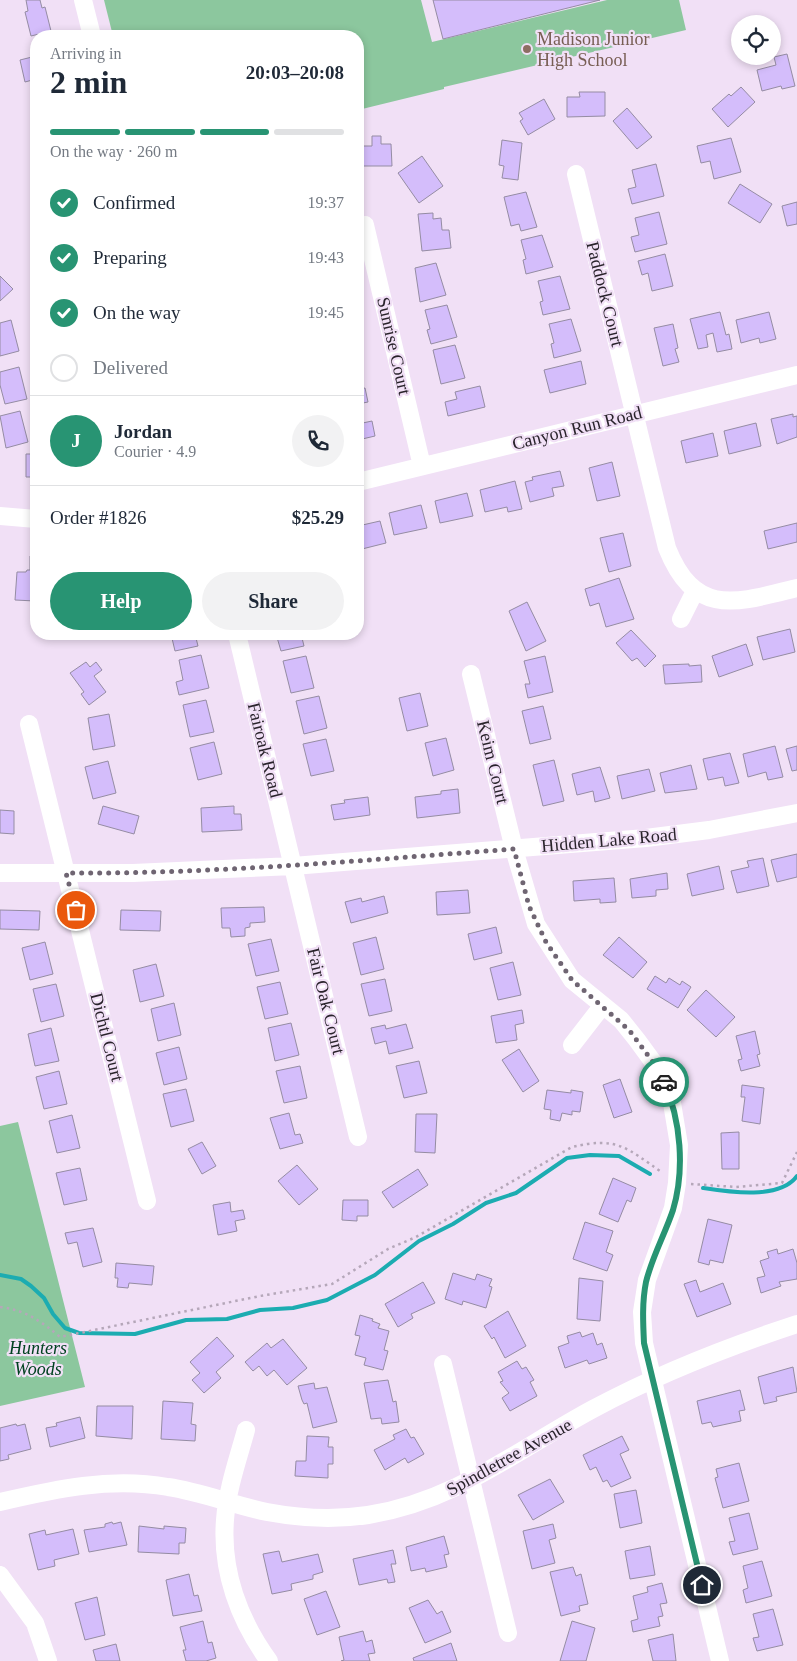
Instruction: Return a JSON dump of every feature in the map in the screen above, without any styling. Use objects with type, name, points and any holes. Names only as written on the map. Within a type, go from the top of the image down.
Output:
[{"type":"street","points":[[83,0],[90,30]]},
{"type":"street","name":"Paddock Court","points":[[576,174],[667,548],[677,571],[695,591]]},
{"type":"street","name":"Sunrise Court","points":[[365,225],[422,466]]},
{"type":"street","name":"Canyon Run Road","points":[[364,480],[797,375]]},
{"type":"street","points":[[0,516],[30,518]]},
{"type":"street","points":[[681,619],[695,591],[714,599],[734,600],[756,598],[797,588]]},
{"type":"street","name":"Fairoak Road","points":[[238,640],[294,866]]},
{"type":"street","name":"Keim Court","points":[[471,674],[529,906],[543,936],[572,980],[621,1020],[652,1059],[670,1094],[676,1119],[679,1145],[677,1183],[673,1208],[647,1280],[644,1297],[644,1343],[720,1661]]},
{"type":"street","name":"Dichtl Court","points":[[29,724],[147,1201]]},
{"type":"street","name":"Hidden Lake Road","points":[[0,873],[133,873],[294,866],[514,849],[709,830],[797,813]]},
{"type":"street","name":"Fair Oak Court","points":[[294,866],[358,1136]]},
{"type":"street","points":[[572,1045],[603,1005]]},
{"type":"street","name":"Spindletree Avenue","points":[[0,1502],[75,1485],[126,1483],[167,1487],[266,1512],[302,1517],[366,1515],[423,1502],[471,1482],[593,1409],[652,1379],[727,1348],[797,1324]]},
{"type":"street","points":[[443,1364],[508,1633]]},
{"type":"street","points":[[246,1430],[228,1501],[224,1542],[232,1585],[247,1628],[269,1661]]},
{"type":"street","points":[[0,1575],[35,1624],[48,1661]]},
{"type":"path","points":[[0,1307],[13,1309],[35,1317],[60,1337],[260,1296],[332,1284],[388,1249],[416,1237],[572,1147],[595,1142],[623,1146],[677,1183],[736,1187],[782,1183],[797,1152]]},
{"type":"green space","points":[[104,0],[421,0],[432,42],[607,0],[679,0],[686,30],[444,87],[444,89],[364,109],[364,30],[112,30]]},
{"type":"green space","name":"Hunters Woods","points":[[18,1122],[85,1387],[0,1406],[0,1126]]},
{"type":"building","points":[[26,0],[40,0],[42,8],[45,7],[51,30],[30,30],[30,32],[25,12],[28,11]]},
{"type":"building","points":[[433,0],[600,0],[443,39]]},
{"type":"building","points":[[787,54],[795,86],[782,89],[781,86],[762,91],[757,70],[781,65],[781,55]]},
{"type":"building","points":[[30,58],[30,81],[25,82],[20,60]]},
{"type":"building","points":[[741,87],[755,102],[728,127],[712,109],[729,94],[731,96]]},
{"type":"building","points":[[579,92],[605,92],[605,116],[567,117],[567,97],[580,97]]},
{"type":"building","points":[[544,99],[555,119],[528,135],[520,121],[523,119],[519,113]]},
{"type":"building","points":[[627,108],[652,137],[637,149],[613,121]]},
{"type":"building","points":[[372,136],[381,136],[381,144],[391,144],[392,166],[364,166],[364,146],[372,146]]},
{"type":"building","points":[[731,138],[741,172],[714,179],[710,161],[701,163],[697,146]]},
{"type":"building","points":[[502,140],[522,143],[518,180],[502,178],[504,166],[499,165]]},
{"type":"building","points":[[422,156],[443,186],[419,203],[398,173]]},
{"type":"building","points":[[656,164],[664,196],[632,204],[628,189],[636,187],[632,170]]},
{"type":"building","points":[[740,184],[772,204],[760,223],[728,203]]},
{"type":"building","points":[[526,192],[537,227],[521,231],[519,224],[511,226],[504,197]]},
{"type":"building","points":[[797,202],[797,224],[787,226],[782,206]]},
{"type":"building","points":[[659,212],[667,244],[635,252],[631,237],[639,235],[635,218]]},
{"type":"building","points":[[433,213],[433,219],[441,218],[442,230],[449,230],[451,248],[422,251],[418,214]]},
{"type":"building","points":[[542,235],[553,267],[526,274],[523,260],[526,259],[521,240]]},
{"type":"building","points":[[665,254],[673,286],[652,291],[648,273],[642,275],[638,261]]},
{"type":"building","points":[[436,263],[446,295],[420,302],[415,268]]},
{"type":"building","points":[[0,276],[13,289],[0,301]]},
{"type":"building","points":[[560,276],[570,309],[543,315],[540,302],[543,301],[538,281]]},
{"type":"building","points":[[447,305],[457,337],[431,344],[427,330],[430,329],[425,310]]},
{"type":"building","points":[[720,312],[726,335],[729,334],[732,349],[717,352],[713,333],[706,335],[708,347],[698,349],[690,319]]},
{"type":"building","points":[[769,312],[776,339],[760,343],[759,338],[741,343],[736,320]]},
{"type":"building","points":[[571,319],[581,351],[554,358],[551,344],[554,343],[549,324]]},
{"type":"building","points":[[11,320],[19,351],[0,356],[0,323]]},
{"type":"building","points":[[673,324],[678,348],[675,349],[679,362],[663,366],[654,328]]},
{"type":"building","points":[[455,345],[465,378],[441,384],[433,350]]},
{"type":"building","points":[[581,361],[586,384],[550,393],[544,370]]},
{"type":"building","points":[[19,367],[27,399],[5,404],[0,385],[0,372]]},
{"type":"building","points":[[480,386],[485,407],[448,416],[445,402],[457,399],[455,392]]},
{"type":"building","points":[[364,388],[365,388],[368,402],[364,403]]},
{"type":"building","points":[[20,411],[28,442],[6,448],[0,416]]},
{"type":"building","points":[[793,414],[793,417],[797,416],[797,437],[777,444],[771,419]]},
{"type":"building","points":[[372,421],[375,436],[364,439],[364,423]]},
{"type":"building","points":[[756,423],[761,446],[729,454],[724,431]]},
{"type":"building","points":[[713,433],[718,456],[686,463],[681,441]]},
{"type":"building","points":[[26,454],[30,454],[30,477],[26,477]]},
{"type":"building","points":[[612,462],[620,496],[597,501],[589,468]]},
{"type":"building","points":[[560,471],[564,486],[552,488],[554,496],[530,502],[525,482],[533,480],[532,477]]},
{"type":"building","points":[[515,481],[522,509],[508,512],[507,507],[485,512],[480,490]]},
{"type":"building","points":[[467,493],[473,516],[440,523],[435,501]]},
{"type":"building","points":[[421,505],[427,528],[394,535],[389,513]]},
{"type":"building","points":[[380,521],[386,543],[364,548],[364,525]]},
{"type":"building","points":[[797,523],[797,542],[768,549],[764,531]]},
{"type":"building","points":[[623,533],[631,566],[609,572],[600,538]]},
{"type":"building","points":[[30,570],[30,601],[15,600],[17,572],[26,572]]},
{"type":"building","points":[[619,578],[634,619],[606,627],[599,603],[590,606],[585,589]]},
{"type":"building","points":[[527,602],[546,641],[526,651],[509,611]]},
{"type":"building","points":[[790,629],[795,652],[763,660],[757,637]]},
{"type":"building","points":[[631,630],[656,656],[645,667],[637,658],[632,661],[616,643]]},
{"type":"building","points":[[172,640],[196,640],[198,646],[175,651]]},
{"type":"building","points":[[278,640],[302,640],[304,646],[281,651]]},
{"type":"building","points":[[746,644],[753,665],[719,677],[712,656]]},
{"type":"building","points":[[201,655],[209,688],[179,695],[176,682],[183,680],[179,660]]},
{"type":"building","points":[[306,656],[314,688],[291,693],[283,661]]},
{"type":"building","points":[[545,656],[553,692],[528,698],[525,684],[530,684],[524,661]]},
{"type":"building","points":[[86,662],[90,667],[96,662],[102,670],[94,676],[106,692],[89,705],[81,694],[84,692],[70,673]]},
{"type":"building","points":[[689,664],[689,666],[701,665],[702,682],[665,684],[663,665]]},
{"type":"building","points":[[420,693],[428,726],[407,731],[399,698]]},
{"type":"building","points":[[319,696],[327,728],[304,734],[296,701]]},
{"type":"building","points":[[206,700],[214,732],[190,737],[183,705]]},
{"type":"building","points":[[543,706],[551,739],[530,744],[522,711]]},
{"type":"building","points":[[109,714],[115,746],[93,750],[88,718]]},
{"type":"building","points":[[446,738],[454,770],[433,776],[425,743]]},
{"type":"building","points":[[326,739],[334,771],[311,776],[303,744]]},
{"type":"building","points":[[214,742],[222,774],[198,780],[190,748]]},
{"type":"building","points":[[775,746],[783,777],[768,780],[766,772],[748,777],[743,754]]},
{"type":"building","points":[[797,746],[797,770],[792,771],[786,749]]},
{"type":"building","points":[[730,753],[739,783],[725,786],[723,777],[708,780],[703,759]]},
{"type":"building","points":[[554,760],[564,801],[543,806],[533,765]]},
{"type":"building","points":[[108,761],[116,793],[93,799],[85,767]]},
{"type":"building","points":[[691,765],[697,789],[665,793],[660,773]]},
{"type":"building","points":[[600,767],[610,798],[595,802],[593,791],[577,795],[572,774]]},
{"type":"building","points":[[649,769],[655,791],[622,799],[617,776]]},
{"type":"building","points":[[458,789],[460,813],[417,818],[415,797],[441,794],[441,791]]},
{"type":"building","points":[[368,797],[370,815],[334,820],[331,805],[345,803],[344,800]]},
{"type":"building","points":[[103,806],[139,816],[134,834],[98,824]]},
{"type":"building","points":[[234,806],[234,814],[241,814],[242,830],[202,832],[201,808]]},
{"type":"building","points":[[0,810],[14,811],[14,834],[0,833]]},
{"type":"building","points":[[797,854],[797,877],[777,882],[771,860]]},
{"type":"building","points":[[763,858],[769,886],[737,893],[731,871],[749,867],[747,861]]},
{"type":"building","points":[[719,866],[724,889],[692,896],[687,874]]},
{"type":"building","points":[[667,873],[668,889],[656,890],[656,896],[632,898],[630,879]]},
{"type":"building","points":[[614,878],[616,902],[600,903],[600,899],[574,901],[573,881]]},
{"type":"building","points":[[468,890],[470,913],[437,915],[436,892]]},
{"type":"building","points":[[384,896],[388,913],[351,923],[345,902],[361,898],[362,902]]},
{"type":"building","points":[[264,907],[265,922],[250,923],[250,927],[245,928],[245,936],[231,937],[230,928],[222,928],[221,908]]},
{"type":"building","points":[[0,910],[40,911],[39,930],[0,929]]},
{"type":"building","points":[[121,910],[161,911],[160,931],[120,930]]},
{"type":"building","points":[[496,927],[502,953],[474,960],[468,934]]},
{"type":"building","points":[[376,937],[384,969],[361,975],[353,943]]},
{"type":"building","points":[[619,937],[647,962],[633,978],[603,955]]},
{"type":"building","points":[[271,939],[279,971],[256,976],[248,944]]},
{"type":"building","points":[[45,942],[53,974],[30,980],[22,948]]},
{"type":"building","points":[[513,962],[521,995],[498,1000],[490,968]]},
{"type":"building","points":[[156,964],[164,996],[140,1002],[133,970]]},
{"type":"building","points":[[655,976],[666,983],[669,978],[680,985],[682,981],[691,987],[678,1008],[647,989]]},
{"type":"building","points":[[385,979],[392,1011],[369,1016],[361,984]]},
{"type":"building","points":[[280,982],[288,1014],[265,1019],[257,987]]},
{"type":"building","points":[[56,984],[64,1016],[41,1022],[33,989]]},
{"type":"building","points":[[706,990],[735,1017],[716,1037],[687,1010]]},
{"type":"building","points":[[174,1003],[181,1035],[158,1041],[151,1009]]},
{"type":"building","points":[[522,1010],[524,1023],[515,1025],[517,1040],[496,1043],[491,1016]]},
{"type":"building","points":[[291,1023],[299,1055],[275,1061],[268,1028]]},
{"type":"building","points":[[406,1024],[413,1048],[389,1054],[386,1041],[375,1044],[371,1028],[385,1025],[386,1029]]},
{"type":"building","points":[[51,1028],[59,1061],[35,1066],[28,1034]]},
{"type":"building","points":[[755,1031],[760,1054],[757,1055],[760,1066],[741,1071],[738,1060],[742,1059],[736,1036]]},
{"type":"building","points":[[179,1047],[187,1079],[164,1085],[156,1053]]},
{"type":"building","points":[[519,1049],[539,1081],[523,1092],[502,1060]]},
{"type":"building","points":[[419,1061],[427,1093],[404,1098],[396,1066]]},
{"type":"building","points":[[300,1066],[307,1098],[284,1103],[276,1071]]},
{"type":"building","points":[[59,1071],[67,1104],[44,1109],[36,1077]]},
{"type":"building","points":[[620,1079],[632,1112],[614,1118],[603,1085]]},
{"type":"building","points":[[742,1085],[764,1088],[760,1124],[742,1121],[745,1097],[741,1097]]},
{"type":"building","points":[[186,1089],[194,1121],[171,1127],[163,1094]]},
{"type":"building","points":[[547,1090],[571,1093],[571,1090],[583,1092],[580,1112],[572,1111],[572,1115],[562,1113],[560,1121],[550,1119],[551,1110],[544,1109]]},
{"type":"building","points":[[289,1113],[295,1135],[300,1134],[303,1143],[280,1149],[270,1118]]},
{"type":"building","points":[[416,1114],[437,1114],[435,1153],[415,1152]]},
{"type":"building","points":[[72,1115],[80,1148],[57,1153],[49,1121]]},
{"type":"building","points":[[739,1132],[739,1169],[722,1169],[721,1133]]},
{"type":"building","points":[[202,1142],[216,1166],[202,1174],[188,1149]]},
{"type":"building","points":[[297,1165],[318,1189],[299,1205],[278,1181]]},
{"type":"building","points":[[80,1168],[87,1200],[64,1205],[56,1173]]},
{"type":"building","points":[[418,1169],[428,1185],[393,1208],[382,1192]]},
{"type":"building","points":[[613,1178],[636,1188],[631,1202],[627,1200],[618,1222],[599,1214]]},
{"type":"building","points":[[343,1200],[368,1200],[368,1216],[357,1216],[357,1221],[342,1220]]},
{"type":"building","points":[[230,1202],[231,1212],[243,1210],[245,1219],[235,1221],[237,1231],[218,1235],[213,1205]]},
{"type":"building","points":[[708,1219],[732,1225],[723,1263],[710,1260],[709,1265],[698,1262]]},
{"type":"building","points":[[585,1222],[613,1231],[606,1252],[613,1255],[607,1271],[573,1259]]},
{"type":"building","points":[[93,1228],[102,1262],[83,1267],[77,1242],[68,1244],[65,1233]]},
{"type":"building","points":[[777,1249],[778,1254],[793,1249],[797,1263],[797,1279],[779,1282],[781,1286],[761,1293],[757,1278],[765,1276],[760,1261],[769,1258],[767,1252]]},
{"type":"building","points":[[116,1263],[154,1266],[152,1285],[129,1283],[128,1288],[117,1287],[118,1278],[115,1278]]},
{"type":"building","points":[[453,1273],[475,1280],[477,1274],[492,1279],[489,1286],[492,1287],[486,1308],[463,1301],[462,1305],[445,1299]]},
{"type":"building","points":[[579,1278],[603,1281],[600,1321],[577,1319]]},
{"type":"building","points":[[696,1280],[700,1292],[723,1283],[731,1304],[697,1317],[684,1284]]},
{"type":"building","points":[[423,1282],[435,1303],[411,1314],[413,1318],[398,1327],[385,1304]]},
{"type":"building","points":[[508,1311],[526,1346],[505,1358],[494,1337],[492,1339],[484,1326]]},
{"type":"building","points":[[360,1315],[373,1319],[372,1321],[380,1324],[378,1328],[389,1331],[384,1350],[388,1351],[383,1370],[364,1365],[366,1358],[355,1355],[360,1336],[355,1335]]},
{"type":"building","points":[[580,1332],[582,1337],[593,1333],[597,1345],[602,1343],[607,1358],[589,1364],[587,1360],[565,1368],[558,1347],[569,1343],[567,1336]]},
{"type":"building","points":[[217,1337],[234,1356],[216,1372],[221,1378],[204,1393],[192,1380],[200,1373],[190,1362]]},
{"type":"building","points":[[283,1339],[307,1368],[287,1385],[274,1370],[267,1376],[259,1366],[253,1371],[245,1362],[267,1343],[271,1348]]},
{"type":"building","points":[[517,1361],[522,1369],[526,1367],[534,1380],[530,1382],[537,1396],[510,1411],[502,1398],[509,1393],[500,1382],[503,1381],[498,1372]]},
{"type":"building","points":[[793,1367],[797,1392],[776,1397],[777,1401],[764,1404],[758,1377]]},
{"type":"building","points":[[388,1380],[393,1402],[396,1401],[399,1422],[382,1424],[381,1418],[371,1419],[364,1383]]},
{"type":"building","points":[[314,1383],[315,1389],[327,1387],[337,1422],[313,1428],[307,1403],[304,1404],[298,1386]]},
{"type":"building","points":[[740,1390],[745,1410],[739,1411],[741,1421],[713,1427],[711,1422],[702,1424],[697,1401]]},
{"type":"building","points":[[163,1401],[193,1403],[191,1424],[196,1425],[195,1441],[161,1439]]},
{"type":"building","points":[[97,1406],[133,1406],[132,1439],[96,1436]]},
{"type":"building","points":[[80,1417],[85,1438],[50,1447],[46,1428],[57,1426],[56,1423]]},
{"type":"building","points":[[16,1424],[17,1426],[25,1424],[31,1449],[8,1455],[9,1459],[0,1461],[0,1428]]},
{"type":"building","points":[[406,1429],[411,1438],[414,1437],[424,1454],[408,1463],[405,1458],[385,1470],[374,1450],[395,1439],[393,1435]]},
{"type":"building","points":[[307,1436],[329,1437],[328,1447],[333,1447],[333,1464],[328,1464],[328,1478],[295,1476],[296,1461],[306,1461]]},
{"type":"building","points":[[622,1436],[629,1450],[620,1454],[631,1478],[611,1487],[607,1480],[603,1482],[596,1467],[590,1470],[583,1455]]},
{"type":"building","points":[[739,1463],[749,1501],[723,1508],[715,1478],[718,1477],[716,1469]]},
{"type":"building","points":[[550,1479],[564,1502],[533,1520],[518,1495]]},
{"type":"building","points":[[636,1490],[642,1523],[620,1528],[614,1494]]},
{"type":"building","points":[[749,1513],[758,1549],[733,1555],[729,1542],[735,1541],[729,1518]]},
{"type":"building","points":[[112,1522],[113,1524],[121,1522],[127,1545],[89,1552],[84,1530],[105,1527],[105,1524]]},
{"type":"building","points":[[553,1524],[556,1538],[549,1540],[555,1563],[532,1569],[523,1531]]},
{"type":"building","points":[[139,1526],[164,1529],[164,1526],[186,1528],[185,1543],[179,1543],[179,1554],[138,1552]]},
{"type":"building","points":[[73,1529],[79,1554],[54,1560],[55,1566],[38,1570],[29,1534],[45,1530],[46,1535]]},
{"type":"building","points":[[444,1536],[449,1554],[444,1555],[447,1567],[426,1572],[425,1568],[411,1571],[406,1547]]},
{"type":"building","points":[[650,1546],[655,1575],[630,1579],[625,1551]]},
{"type":"building","points":[[393,1550],[396,1564],[391,1564],[395,1582],[388,1583],[387,1579],[359,1585],[353,1559]]},
{"type":"building","points":[[279,1551],[282,1562],[318,1554],[323,1572],[313,1575],[313,1579],[291,1584],[292,1590],[272,1594],[263,1554]]},
{"type":"building","points":[[762,1561],[772,1596],[746,1603],[743,1590],[748,1588],[743,1566]]},
{"type":"building","points":[[573,1567],[576,1576],[581,1574],[588,1604],[579,1606],[580,1611],[561,1616],[550,1572]]},
{"type":"building","points":[[189,1574],[194,1596],[198,1595],[202,1611],[173,1616],[166,1580]]},
{"type":"building","points":[[662,1583],[667,1603],[660,1604],[663,1616],[658,1617],[660,1626],[633,1632],[631,1621],[638,1619],[633,1596],[648,1592],[647,1587]]},
{"type":"building","points":[[326,1591],[340,1627],[317,1635],[304,1599]]},
{"type":"building","points":[[97,1597],[105,1635],[85,1640],[75,1603]]},
{"type":"building","points":[[428,1600],[437,1614],[442,1611],[451,1632],[425,1643],[409,1608]]},
{"type":"building","points":[[773,1609],[783,1645],[757,1651],[753,1638],[759,1637],[753,1614]]},
{"type":"building","points":[[203,1621],[208,1643],[212,1642],[216,1658],[206,1661],[186,1661],[183,1650],[186,1650],[180,1627]]},
{"type":"building","points":[[572,1621],[595,1628],[586,1661],[560,1661]]},
{"type":"building","points":[[363,1631],[366,1642],[372,1640],[375,1653],[368,1654],[370,1661],[341,1661],[344,1660],[339,1637]]},
{"type":"building","points":[[673,1634],[676,1661],[653,1661],[648,1640]]},
{"type":"building","points":[[451,1643],[457,1661],[414,1661],[413,1658]]},
{"type":"building","points":[[116,1644],[120,1661],[96,1661],[93,1650]]},
{"type":"waterway","points":[[0,1275],[21,1279],[31,1286],[44,1298],[53,1314],[65,1328],[79,1333],[135,1334],[186,1320],[227,1319],[260,1310],[293,1308],[327,1300],[375,1275],[419,1241],[453,1224],[486,1203],[516,1193],[567,1158],[590,1155],[619,1156],[650,1174]]},
{"type":"waterway","points":[[703,1188],[753,1193],[779,1189],[789,1184],[797,1176]]},
{"type":"way so far","points":[[76,910],[66,873],[133,873],[264,868],[514,849],[529,906],[546,942],[572,980],[621,1020],[656,1066],[664,1082]]},
{"type":"place","name":"Madison Junior High School","points":[[527,49]]},
{"type":"route","points":[[664,1082],[670,1094],[676,1119],[679,1145],[677,1183],[673,1208],[647,1280],[642,1312],[644,1343],[702,1585]]}]
